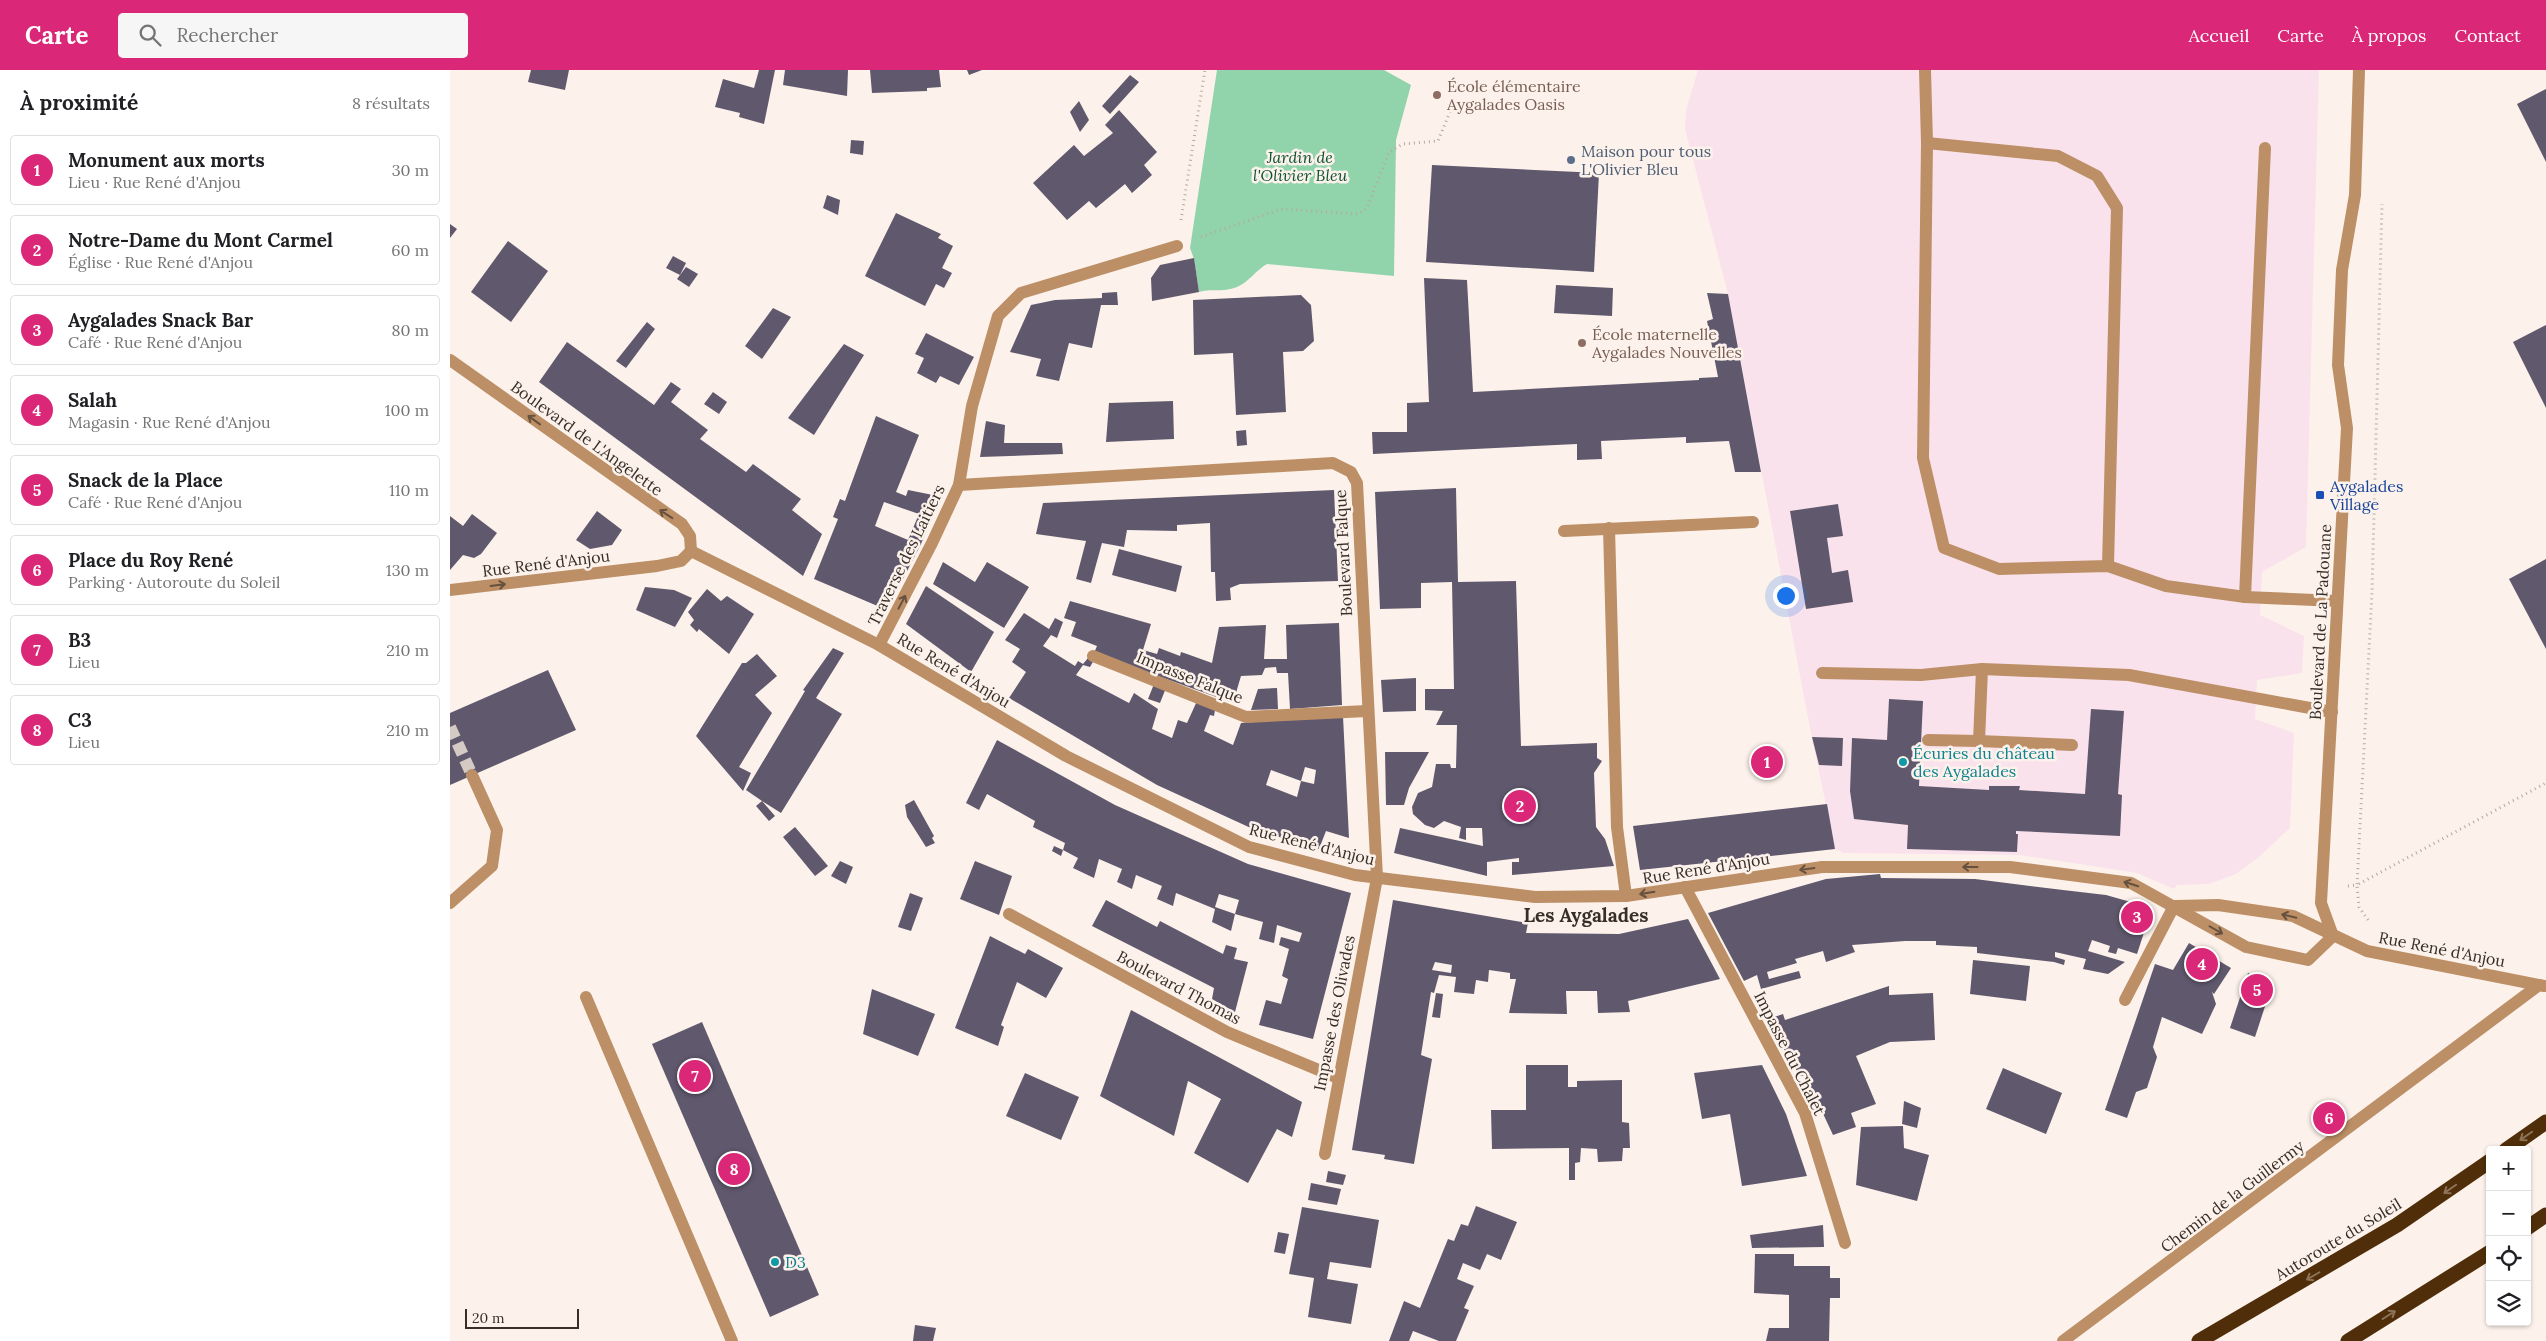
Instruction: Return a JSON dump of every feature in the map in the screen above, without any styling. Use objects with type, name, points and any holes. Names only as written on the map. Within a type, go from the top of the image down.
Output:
[{"type":"highway","points":[[2512,1146],[2546,1122]]},
{"type":"highway","name":"Autoroute du Soleil","points":[[2199,1341],[2397,1226],[2486,1164]]},
{"type":"highway","points":[[2531,1225],[2546,1215]]},
{"type":"highway","points":[[2348,1341],[2486,1255]]},
{"type":"street","points":[[1925,70],[1927,143],[1923,458],[1944,548],[1999,569],[2108,566],[2166,586],[2245,597],[2337,601]]},
{"type":"street","name":"Boulevard de La Padouane","points":[[2334,936],[2321,903],[2347,428],[2338,364],[2342,270],[2355,196],[2359,70]]},
{"type":"street","points":[[1927,143],[2058,156],[2098,176],[2117,208],[2108,566]]},
{"type":"street","points":[[2245,597],[2265,148]]},
{"type":"street","name":"Traverse des Laitiers","points":[[879,645],[932,543],[959,485],[972,406],[998,316],[1021,293],[1177,246]]},
{"type":"street","name":"Boulevard de L'Angelette","points":[[450,360],[682,524],[690,536],[691,552]]},
{"type":"street","name":"Boulevard Falque","points":[[959,485],[1333,463],[1351,472],[1357,482],[1367,711],[1377,878]]},
{"type":"street","points":[[1564,531],[1753,522]]},
{"type":"street","points":[[1609,528],[1617,827],[1626,896]]},
{"type":"street","name":"Rue René d'Anjou","points":[[450,590],[657,566],[682,561],[691,552],[879,645],[1066,756],[1248,847],[1355,874],[1535,897],[1626,896],[1822,867],[2010,868],[2131,882],[2246,947],[2308,960],[2334,936]]},
{"type":"street","name":"Impasse Falque","points":[[1093,656],[1246,717],[1367,711]]},
{"type":"street","points":[[1979,742],[1982,669]]},
{"type":"street","points":[[1822,673],[1921,675],[1982,669],[2129,675],[2332,712]]},
{"type":"street","points":[[1928,740],[2072,745]]},
{"type":"street","points":[[450,904],[492,866],[497,830],[472,775]]},
{"type":"street","name":"Impasse des Olivades","points":[[1325,1154],[1377,878]]},
{"type":"street","name":"Impasse du Chalet","points":[[1686,887],[1805,1113],[1845,1243]]},
{"type":"street","name":"Rue René d'Anjou","points":[[2174,906],[2218,905],[2293,916],[2367,951],[2543,986]]},
{"type":"street","points":[[2125,1000],[2174,906]]},
{"type":"street","name":"Boulevard Thomas","points":[[1009,914],[1227,1032],[1338,1078]]},
{"type":"street","name":"Chemin de la Guillermy","points":[[2063,1341],[2543,986]]},
{"type":"street","points":[[586,997],[732,1341]]},
{"type":"path","points":[[1177,246],[1205,70]]},
{"type":"path","points":[[1225,228],[1281,209],[1358,214],[1367,208],[1389,152],[1403,144],[1438,142],[1454,102]]},
{"type":"path","points":[[2357,885],[2372,592],[2383,196]]},
{"type":"path","points":[[2322,890],[2357,885],[2546,783]]},
{"type":"shaded area","points":[[1698,70],[2319,70],[2306,547],[2262,572],[2260,615],[2304,636],[2302,673],[2257,680],[2255,719],[2294,733],[2290,828],[2259,857],[2236,874],[2209,884],[2177,885],[2174,889],[2137,873],[2020,855],[1844,853],[1835,849],[1807,713],[1728,294],[1685,129],[1686,110]]},
{"type":"green space","name":"Jardin de l'Olivier Bleu","points":[[1217,70],[1384,70],[1411,85],[1396,140],[1394,276],[1267,264],[1237,287],[1226,290],[1199,292],[1194,259],[1190,248]]},
{"type":"building","points":[[531,70],[569,70],[565,90],[528,82]]},
{"type":"building","points":[[759,70],[775,70],[764,124],[739,117],[740,113],[715,107],[723,79],[754,88]]},
{"type":"building","points":[[785,70],[848,70],[847,96],[783,85]]},
{"type":"building","points":[[870,70],[939,70],[941,87],[927,88],[927,91],[872,93]]},
{"type":"building","points":[[967,70],[982,70],[969,75]]},
{"type":"building","points":[[1130,75],[1139,82],[1110,114],[1102,106]]},
{"type":"building","points":[[2546,89],[2546,162],[2517,104]]},
{"type":"building","points":[[1079,101],[1089,120],[1080,132],[1070,112]]},
{"type":"building","points":[[1119,110],[1157,152],[1144,165],[1152,175],[1132,193],[1125,184],[1096,208],[1089,201],[1067,220],[1033,183],[1074,145],[1084,156],[1113,133],[1105,125]]},
{"type":"building","points":[[851,140],[864,141],[863,155],[850,153]]},
{"type":"building","points":[[1432,165],[1599,173],[1594,272],[1426,262]]},
{"type":"building","points":[[827,195],[840,200],[838,215],[823,208]]},
{"type":"building","points":[[896,213],[941,234],[938,238],[953,246],[942,268],[952,273],[944,288],[936,284],[925,306],[865,276]]},
{"type":"building","points":[[450,224],[457,229],[450,238]]},
{"type":"building","points":[[508,241],[548,271],[511,322],[471,292]]},
{"type":"building","points":[[673,256],[686,263],[680,275],[666,268]]},
{"type":"building","points":[[1194,258],[1199,292],[1152,301],[1151,278],[1160,265]]},
{"type":"building","points":[[686,267],[698,274],[689,287],[677,279]]},
{"type":"building","points":[[1424,278],[1467,280],[1473,392],[1699,380],[1699,378],[1718,377],[1707,321],[1713,319],[1707,293],[1728,294],[1761,472],[1735,472],[1729,441],[1686,443],[1686,437],[1601,441],[1602,459],[1577,460],[1577,444],[1373,454],[1372,432],[1407,432],[1407,403],[1429,402]]},
{"type":"building","points":[[1556,285],[1613,288],[1612,316],[1554,313]]},
{"type":"building","points":[[1117,292],[1118,305],[1101,305],[1092,348],[1069,343],[1059,381],[1036,376],[1041,359],[1010,352],[1031,305],[1055,300],[1102,298],[1102,293]]},
{"type":"building","points":[[1301,295],[1311,305],[1314,341],[1303,351],[1283,352],[1286,412],[1236,415],[1233,353],[1194,355],[1193,300]]},
{"type":"building","points":[[773,308],[791,317],[762,359],[745,346]]},
{"type":"building","points":[[647,322],[655,329],[626,368],[616,361]]},
{"type":"building","points":[[2546,325],[2546,408],[2513,342]]},
{"type":"building","points":[[926,333],[974,357],[959,385],[940,376],[936,383],[917,373],[924,358],[915,354]]},
{"type":"building","points":[[567,342],[654,405],[671,382],[681,389],[671,402],[708,430],[700,439],[746,472],[753,464],[801,499],[792,510],[822,534],[803,576],[539,382]]},
{"type":"building","points":[[844,344],[864,355],[814,435],[788,418]]},
{"type":"building","points":[[713,392],[727,402],[719,414],[704,404]]},
{"type":"building","points":[[1173,401],[1174,439],[1106,442],[1109,403]]},
{"type":"building","points":[[876,416],[919,435],[896,492],[906,496],[908,490],[938,496],[932,518],[921,544],[887,610],[814,579],[838,519],[833,517],[840,499],[845,501]],"holes":[[[884,502],[919,514],[908,540],[875,526]]]},
{"type":"building","points":[[986,421],[1005,425],[1004,443],[1062,443],[1063,454],[980,457]]},
{"type":"building","points":[[1246,430],[1247,445],[1237,446],[1236,431]]},
{"type":"building","points":[[1456,488],[1458,582],[1516,581],[1521,746],[1597,743],[1597,758],[1602,761],[1594,773],[1596,827],[1605,839],[1614,866],[1512,875],[1512,862],[1519,862],[1519,858],[1487,862],[1487,876],[1394,853],[1400,828],[1483,846],[1482,828],[1466,828],[1466,840],[1459,838],[1461,827],[1444,821],[1434,828],[1425,825],[1413,814],[1412,807],[1418,793],[1432,787],[1436,764],[1450,764],[1451,768],[1456,768],[1457,725],[1436,725],[1443,711],[1425,710],[1425,689],[1454,689],[1452,582],[1421,583],[1421,608],[1380,609],[1375,492]]},
{"type":"building","points":[[1334,490],[1338,581],[1240,584],[1230,588],[1231,600],[1216,601],[1215,572],[1211,572],[1210,523],[1177,525],[1177,531],[1127,530],[1124,547],[1102,543],[1091,583],[1076,579],[1086,541],[1036,534],[1043,503]]},
{"type":"building","points":[[1838,504],[1843,536],[1827,538],[1832,573],[1848,570],[1853,602],[1806,609],[1790,511]]},
{"type":"building","points":[[597,511],[622,530],[612,545],[590,549],[576,540]]},
{"type":"building","points":[[472,514],[497,533],[481,554],[474,558],[463,555],[450,570],[450,516],[463,526]]},
{"type":"building","points":[[1119,549],[1182,566],[1176,592],[1112,575]]},
{"type":"building","points":[[2546,559],[2546,649],[2509,579]]},
{"type":"building","points":[[943,562],[975,582],[987,562],[1029,587],[1004,628],[933,584]]},
{"type":"building","points":[[926,586],[994,632],[971,672],[906,624]]},
{"type":"building","points":[[645,587],[674,590],[692,598],[675,627],[636,610]]},
{"type":"building","points":[[707,589],[721,601],[727,596],[754,614],[729,654],[699,629],[697,632],[690,625],[694,620],[688,612]]},
{"type":"building","points":[[1070,601],[1151,624],[1143,650],[1157,654],[1159,648],[1180,656],[1181,652],[1212,663],[1219,627],[1266,625],[1264,659],[1287,659],[1286,625],[1339,623],[1342,705],[1290,709],[1288,673],[1277,673],[1276,667],[1265,668],[1262,675],[1241,676],[1233,703],[1094,653],[1097,646],[1071,636],[1076,622],[1064,618]]},
{"type":"building","points":[[1024,613],[1049,629],[1055,618],[1063,622],[1057,638],[1051,635],[1043,646],[1075,666],[1078,661],[1083,664],[1088,658],[1094,660],[1090,667],[1083,665],[1076,675],[1129,703],[1134,693],[1158,709],[1152,729],[1172,738],[1178,720],[1187,723],[1197,701],[1215,710],[1214,716],[1210,715],[1204,731],[1233,745],[1241,723],[1343,716],[1349,838],[1326,831],[1319,849],[1253,829],[1157,785],[1009,698],[1026,672],[1012,662],[1020,649],[1005,640]],"holes":[[[1305,767],[1316,770],[1314,784],[1301,781]],[[1271,770],[1301,781],[1297,797],[1266,785]]]},
{"type":"building","points":[[833,648],[844,653],[816,698],[842,714],[781,813],[746,790],[805,691],[803,690]]},
{"type":"building","points":[[757,654],[777,676],[755,695],[772,713],[739,767],[751,773],[743,791],[696,736],[742,663],[746,663]]},
{"type":"building","points":[[548,670],[576,730],[450,785],[450,713]]},
{"type":"building","points":[[1416,678],[1416,711],[1383,712],[1381,680]]},
{"type":"building","points":[[1154,684],[1166,688],[1160,703],[1148,699]]},
{"type":"building","points":[[1277,688],[1278,709],[1251,710],[1258,689]]},
{"type":"building","name":"Écuries du château des Aygalades","points":[[1889,699],[1923,701],[1919,786],[1989,790],[1989,786],[2020,786],[2019,790],[2085,794],[2091,709],[2124,711],[2118,794],[2122,795],[2120,836],[2016,831],[2016,834],[2018,834],[2017,852],[1907,849],[1908,825],[1854,819],[1850,791],[1852,738],[1887,740]]},
{"type":"building","points":[[1812,737],[1843,738],[1842,766],[1819,765]]},
{"type":"building","points":[[997,740],[1115,805],[1248,864],[1351,893],[1313,1039],[1259,1025],[1266,1000],[1281,1004],[1288,979],[1282,976],[1289,949],[1279,945],[1281,937],[1299,942],[1302,933],[1277,925],[1274,943],[1259,939],[1263,922],[1235,914],[1231,931],[1212,922],[1215,909],[1176,893],[1173,906],[1157,899],[1162,886],[1136,875],[1132,889],[1117,882],[1122,869],[1099,859],[1094,878],[1073,868],[1078,858],[1063,850],[1065,843],[1033,827],[1035,821],[987,794],[979,810],[966,803]],"holes":[[[1219,894],[1239,900],[1235,914],[1215,907]]]},
{"type":"building","points":[[1385,752],[1429,752],[1409,788],[1404,805],[1386,805]]},
{"type":"building","points":[[914,800],[934,836],[932,838],[935,843],[926,847],[907,817],[905,805]]},
{"type":"building","points":[[762,801],[775,816],[769,821],[756,806]]},
{"type":"building","points":[[1827,804],[1835,849],[1640,870],[1633,826]]},
{"type":"building","points":[[795,827],[828,866],[815,876],[783,837]]},
{"type":"building","points":[[1054,846],[1063,850],[1061,856],[1052,851]]},
{"type":"building","points":[[840,861],[853,867],[846,884],[831,876]]},
{"type":"building","points":[[975,861],[1012,876],[999,915],[960,899]]},
{"type":"building","points":[[1880,874],[1881,878],[1975,879],[2106,895],[2152,908],[2137,954],[2118,948],[2116,954],[2108,952],[2110,946],[2092,940],[2088,951],[2125,962],[2108,974],[2083,969],[2086,959],[2055,952],[2055,957],[2065,960],[2064,965],[2054,962],[1977,953],[1977,947],[1936,945],[1936,941],[1905,941],[1852,945],[1855,952],[1826,962],[1823,951],[1795,959],[1797,963],[1767,972],[1769,979],[1799,971],[1801,978],[1761,989],[1757,975],[1744,981],[1708,913],[1826,879]]},
{"type":"building","points":[[910,893],[923,898],[911,931],[898,927]]},
{"type":"building","points":[[1106,900],[1157,927],[1160,921],[1223,954],[1226,945],[1237,948],[1234,959],[1248,962],[1235,1012],[1212,999],[1214,988],[1092,926]]},
{"type":"building","points":[[1393,900],[1528,923],[1526,933],[1619,934],[1688,919],[1720,979],[1628,1001],[1630,1012],[1598,1013],[1597,991],[1566,991],[1567,1014],[1509,1013],[1516,979],[1510,979],[1510,973],[1489,970],[1488,982],[1476,980],[1474,994],[1454,992],[1456,977],[1439,975],[1434,993],[1431,992],[1421,1055],[1432,1059],[1414,1164],[1384,1159],[1385,1155],[1352,1150]],"holes":[[[1435,962],[1452,965],[1451,973],[1432,970]]]},
{"type":"building","points":[[990,936],[1025,954],[1028,949],[1063,968],[1046,998],[1017,982],[1001,1025],[1004,1027],[998,1046],[955,1028]]},
{"type":"building","points":[[2189,943],[2231,968],[2214,994],[2212,992],[2216,1004],[2202,1034],[2162,1017],[2153,1047],[2157,1057],[2147,1088],[2136,1092],[2127,1118],[2105,1110],[2155,964],[2173,970]]},
{"type":"building","points":[[1973,960],[2030,966],[2026,1001],[1970,994]]},
{"type":"building","points":[[2248,973],[2273,982],[2255,1037],[2230,1028]]},
{"type":"building","points":[[1889,986],[1889,995],[1933,993],[1935,1040],[1890,1042],[1856,1056],[1876,1104],[1851,1113],[1856,1127],[1833,1135],[1805,1075],[1800,1076],[1766,1020],[1783,1014],[1785,1020]]},
{"type":"building","points":[[872,989],[935,1014],[918,1056],[863,1034]]},
{"type":"building","points":[[1436,993],[1443,994],[1440,1018],[1432,1017]]},
{"type":"building","points":[[1131,1010],[1302,1102],[1292,1137],[1277,1129],[1248,1183],[1194,1153],[1221,1099],[1188,1081],[1174,1136],[1100,1096]]},
{"type":"building","points":[[702,1022],[819,1295],[770,1317],[652,1044]]},
{"type":"building","points":[[1526,1065],[1568,1065],[1568,1087],[1577,1087],[1577,1081],[1622,1080],[1622,1122],[1629,1123],[1630,1148],[1623,1148],[1622,1161],[1598,1162],[1597,1149],[1581,1148],[1580,1162],[1575,1163],[1575,1180],[1569,1180],[1569,1148],[1492,1149],[1491,1110],[1526,1110]]},
{"type":"building","points":[[1762,1065],[1786,1114],[1807,1176],[1742,1186],[1730,1114],[1702,1119],[1694,1073]]},
{"type":"building","points":[[2003,1068],[2062,1093],[2046,1134],[1986,1109]]},
{"type":"building","points":[[1025,1073],[1079,1097],[1061,1140],[1006,1116]]},
{"type":"building","points":[[1904,1101],[1921,1108],[1917,1128],[1902,1124]]},
{"type":"building","points":[[1903,1126],[1904,1148],[1929,1155],[1917,1201],[1856,1185],[1861,1127]]},
{"type":"building","points":[[1328,1171],[1346,1175],[1343,1185],[1326,1182]]},
{"type":"building","points":[[1311,1183],[1341,1189],[1337,1205],[1308,1200]]},
{"type":"building","points":[[1476,1206],[1517,1222],[1501,1260],[1487,1254],[1480,1270],[1463,1263],[1457,1279],[1474,1286],[1464,1308],[1469,1310],[1456,1341],[1439,1341],[1413,1331],[1409,1341],[1389,1341],[1404,1301],[1420,1308],[1448,1239],[1454,1241],[1461,1224],[1468,1226]]},
{"type":"building","points":[[1302,1207],[1379,1220],[1371,1268],[1330,1262],[1327,1279],[1358,1284],[1351,1324],[1308,1317],[1314,1278],[1289,1274]]},
{"type":"building","points":[[1823,1225],[1824,1247],[1752,1248],[1750,1235]]},
{"type":"building","points":[[1278,1232],[1289,1234],[1285,1254],[1274,1252]]},
{"type":"building","points":[[1755,1254],[1794,1254],[1794,1266],[1830,1266],[1830,1278],[1840,1278],[1840,1298],[1830,1298],[1829,1341],[1766,1341],[1769,1328],[1789,1328],[1789,1295],[1754,1293]]},
{"type":"building","points":[[915,1325],[936,1328],[933,1341],[913,1341]]},
{"type":"tunnel","points":[[450,727],[472,775]]},
{"type":"place","name":"École élémentaire Aygalades Oasis","points":[[1437,95]]},
{"type":"place","name":"Maison pour tous L'Olivier Bleu","points":[[1571,160]]},
{"type":"place","name":"École maternelle Aygalades Nouvelles","points":[[1582,343]]},
{"type":"place","name":"Aygalades Village","points":[[2320,495]]},
{"type":"place","name":"Monument aux morts","points":[[1767,762]]},
{"type":"place","name":"Écuries du château des Aygalades","points":[[1903,762]]},
{"type":"place","name":"Notre-Dame du Mont Carmel","points":[[1520,806]]},
{"type":"place","name":"Aygalades Snack Bar","points":[[2137,917]]},
{"type":"place","name":"Salah","points":[[2202,964]]},
{"type":"place","name":"Snack de la Place","points":[[2257,990]]},
{"type":"place","name":"B3","points":[[695,1076]]},
{"type":"place","name":"Place du Roy René","points":[[2329,1118]]},
{"type":"place","name":"C3","points":[[734,1169]]},
{"type":"place","name":"D3","points":[[775,1262]]},
{"type":"district","name":"Les Aygalades","points":[[1586,915]]}]
